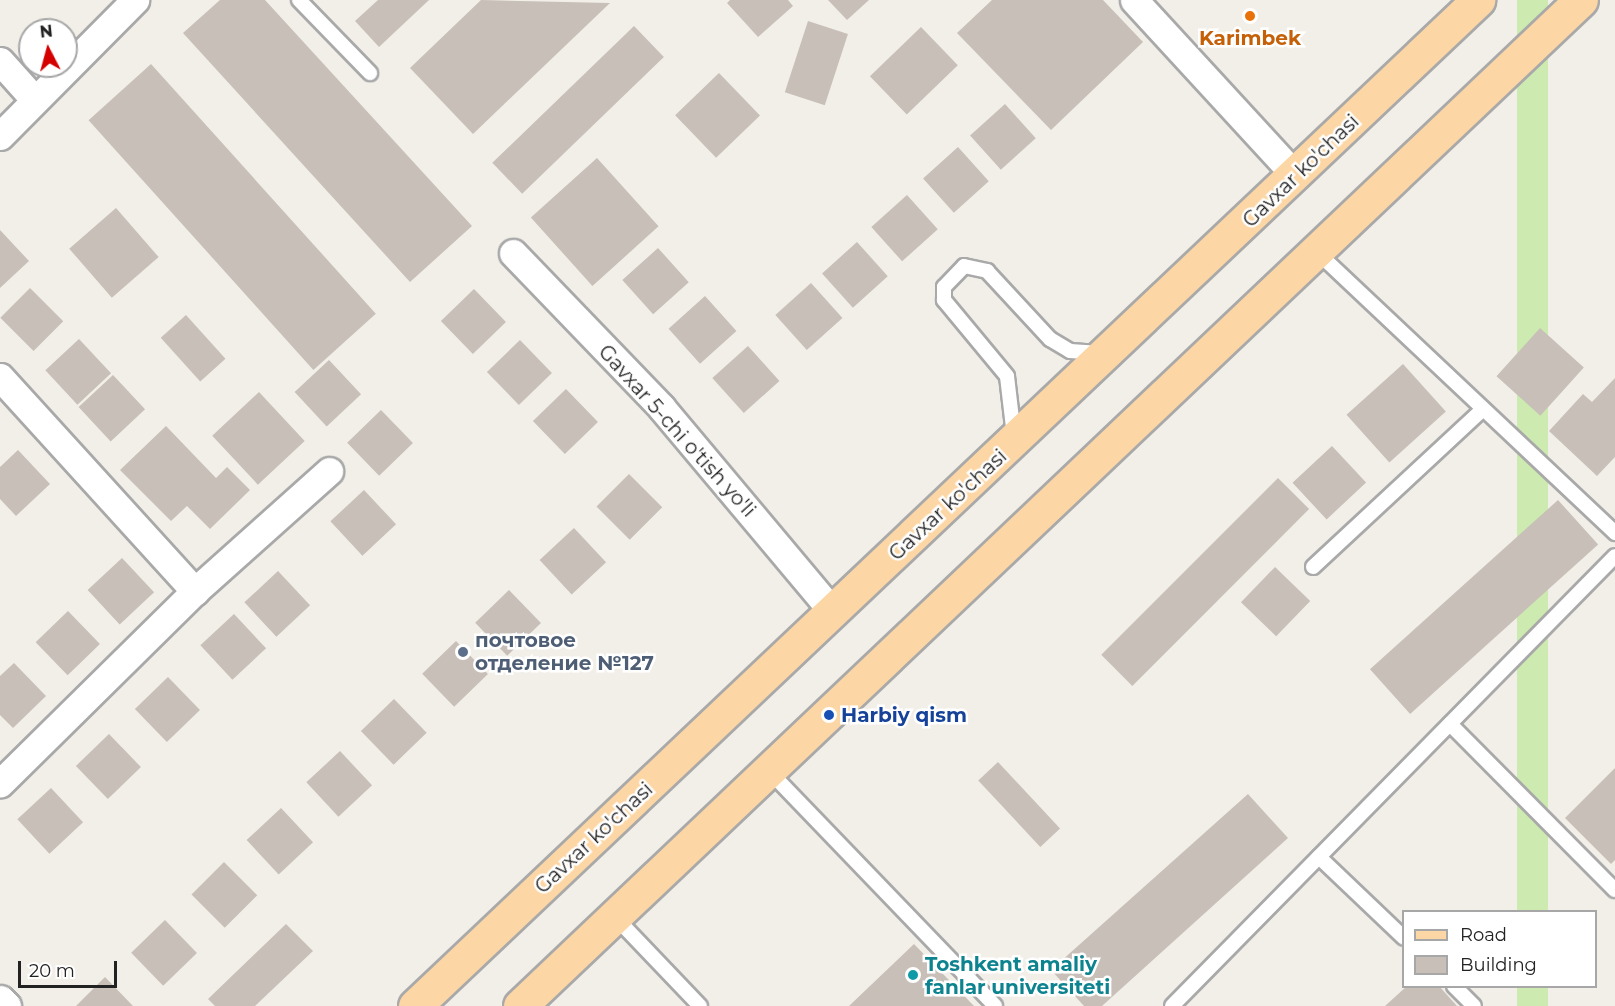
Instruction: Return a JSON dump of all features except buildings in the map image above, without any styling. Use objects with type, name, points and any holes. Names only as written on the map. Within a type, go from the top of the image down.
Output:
[{"type":"main road","name":"Gavxar ko'chasi","points":[[415,1006],[1108,354],[1478,0]]},
{"type":"main road","points":[[520,1006],[1581,0]]},
{"type":"street","points":[[0,136],[34,99],[135,0]]},
{"type":"street","points":[[1134,0],[1296,176]]},
{"type":"street","points":[[0,61],[34,99]]},
{"type":"street","name":"Gavxar 5-chi o'tish yo'li","points":[[513,253],[661,407],[834,613]]},
{"type":"street","points":[[0,376],[195,591]]},
{"type":"street","points":[[0,783],[195,591],[329,471]]},
{"type":"street","points":[[0,999],[7,1006]]},
{"type":"lane","points":[[299,0],[370,73]]},
{"type":"lane","points":[[1317,252],[1615,533]]},
{"type":"lane","points":[[1015,442],[1007,376],[944,300],[944,287],[964,266],[987,271],[1050,339],[1070,351],[1108,354]]},
{"type":"lane","points":[[1313,567],[1483,409]]},
{"type":"lane","points":[[1172,1006],[1615,556]]},
{"type":"lane","points":[[1450,724],[1615,890]]},
{"type":"lane","points":[[769,771],[995,1006]]},
{"type":"lane","points":[[1319,857],[1402,936]]},
{"type":"lane","points":[[615,917],[700,1006]]},
{"type":"lane","points":[[1455,988],[1474,1006]]},
{"type":"green space","points":[[1517,0],[1548,0],[1548,910],[1517,910]]},
{"type":"green space","points":[[1517,988],[1548,988],[1548,1006],[1517,1006]]},
{"type":"place","name":"Karimbek","points":[[1250,16]]},
{"type":"place","name":"почтовое отделение №127","points":[[463,652]]},
{"type":"place","name":"Harbiy qism","points":[[829,715]]},
{"type":"place","name":"Toshkent amaliy fanlar universiteti","points":[[913,975]]}]
